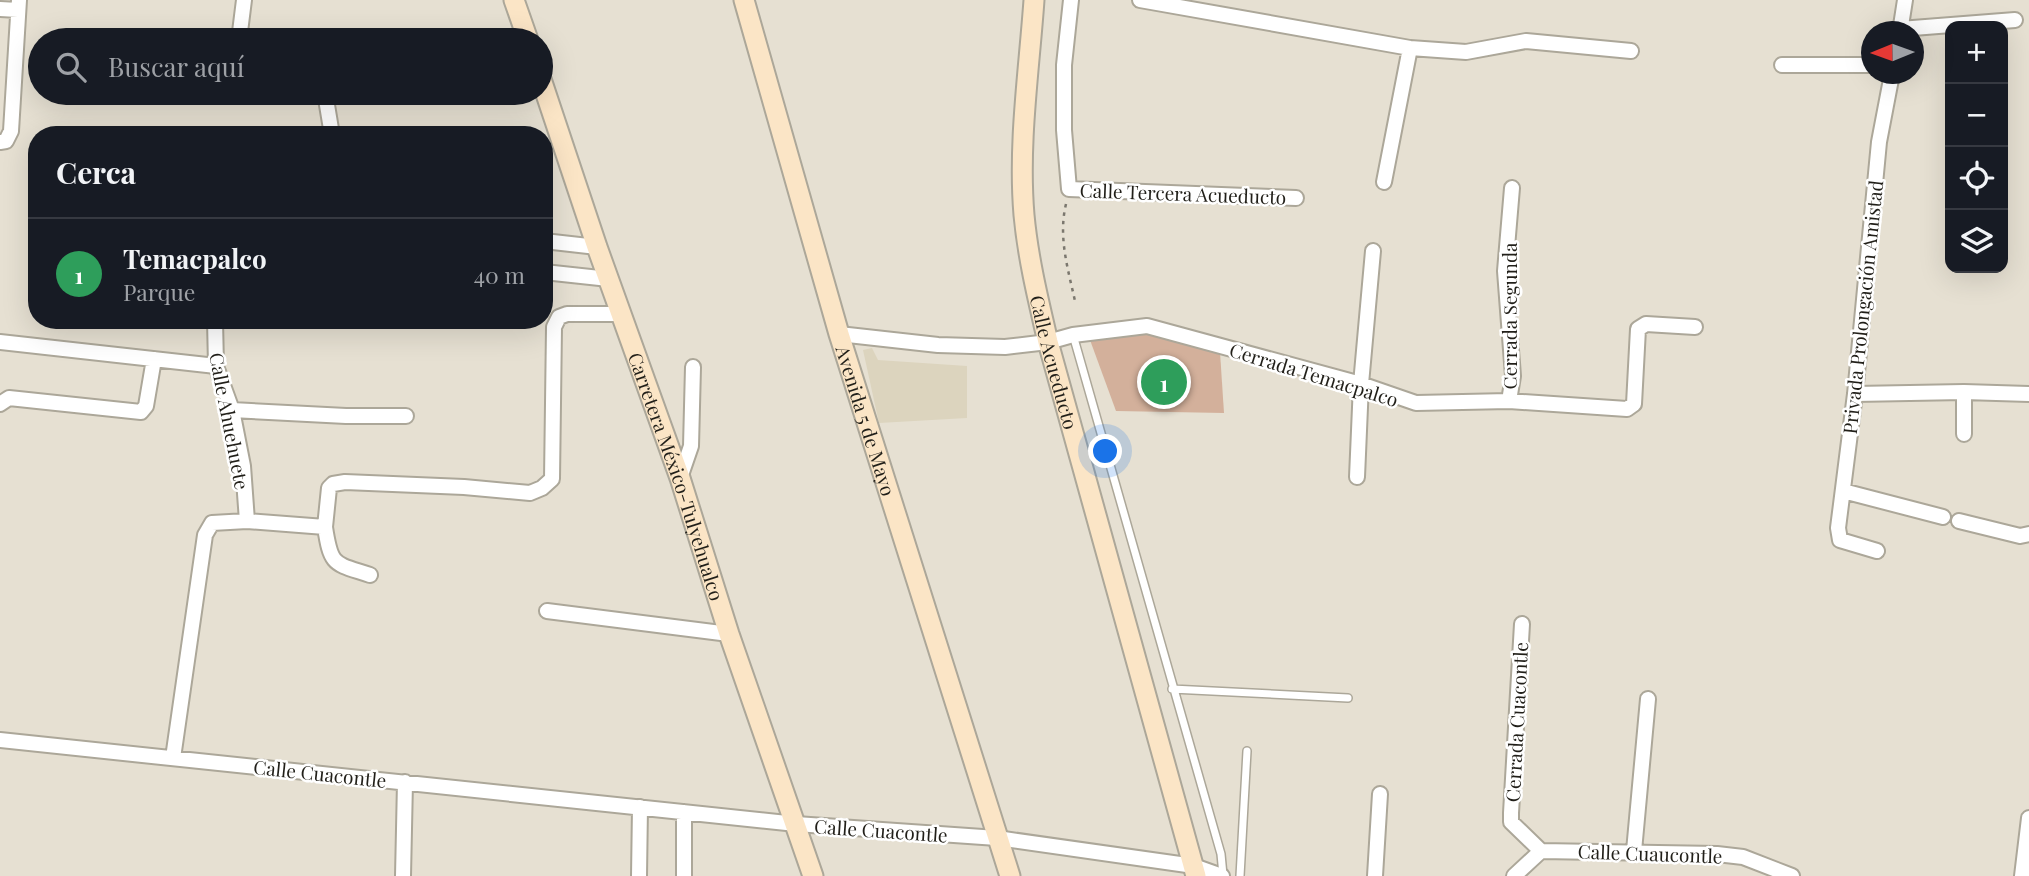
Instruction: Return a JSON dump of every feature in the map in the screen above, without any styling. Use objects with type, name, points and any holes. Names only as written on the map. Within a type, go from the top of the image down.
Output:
[{"type":"main road","points":[[514,0],[524,28]]},
{"type":"main road","name":"Avenida 5 de Mayo","points":[[744,0],[839,334],[1010,876]]},
{"type":"main road","name":"Calle Acueducto","points":[[1034,0],[1024,149],[1024,213],[1031,270],[1048,342],[1195,871]]},
{"type":"main road","name":"Carretera México-Tulyehualco","points":[[550,105],[597,247],[680,478],[729,634],[813,876]]},
{"type":"street","points":[[240,28],[244,0]]},
{"type":"street","points":[[1069,189],[1064,130],[1064,65],[1071,0]]},
{"type":"street","points":[[1140,0],[1202,5],[1410,48],[1466,52],[1526,41],[1631,51]]},
{"type":"street","points":[[1902,21],[1905,0]]},
{"type":"street","points":[[0,9],[19,5],[11,131],[6,141],[0,142]]},
{"type":"street","points":[[1924,29],[2015,20]]},
{"type":"street","points":[[1384,182],[1410,48]]},
{"type":"street","points":[[1782,65],[1861,65]]},
{"type":"street","name":"Privada Prolongación Amistad","points":[[1877,551],[1840,540],[1838,528],[1855,394],[1879,142],[1890,84]]},
{"type":"street","points":[[327,105],[330,126]]},
{"type":"street","name":"Cerrada Segunda","points":[[1509,401],[1513,376],[1506,271],[1512,188]]},
{"type":"street","name":"Calle Tercera Acueducto","points":[[1069,189],[1296,198]]},
{"type":"street","points":[[553,242],[597,247]]},
{"type":"street","points":[[1356,477],[1373,251]]},
{"type":"street","points":[[553,273],[609,279]]},
{"type":"street","points":[[370,575],[338,565],[330,557],[325,527],[329,488],[333,484],[345,482],[530,493],[542,488],[552,479],[554,327],[559,317],[567,314],[622,314]]},
{"type":"street","name":"Cerrada Temacpalco","points":[[839,334],[938,345],[1005,347],[1147,326],[1361,384],[1416,404],[1509,401],[1627,409],[1634,404],[1638,329],[1646,324],[1695,327]]},
{"type":"street","name":"Calle Ahuehuete","points":[[215,329],[216,366],[232,410],[243,466],[247,521]]},
{"type":"street","points":[[0,342],[216,366]]},
{"type":"street","points":[[0,404],[9,398],[141,412],[146,406],[154,359]]},
{"type":"street","points":[[680,478],[691,446],[693,367]]},
{"type":"street","points":[[1964,392],[1964,434]]},
{"type":"street","points":[[1855,394],[2029,394]]},
{"type":"street","points":[[232,410],[406,416]]},
{"type":"street","points":[[1843,491],[1943,517]]},
{"type":"street","points":[[173,758],[205,535],[212,523],[247,521],[325,527]]},
{"type":"street","points":[[1959,522],[2020,536],[2029,534]]},
{"type":"street","points":[[547,611],[729,634]]},
{"type":"street","name":"Cerrada Cuacontle","points":[[1522,624],[1511,822],[1541,851]]},
{"type":"street","points":[[1634,851],[1648,699]]},
{"type":"street","name":"Calle Cuacontle","points":[[0,740],[796,824],[996,838]]},
{"type":"street","points":[[403,876],[405,782]]},
{"type":"street","points":[[1375,876],[1380,794]]},
{"type":"street","points":[[639,876],[640,807]]},
{"type":"street","points":[[684,812],[684,876]]},
{"type":"street","points":[[2022,876],[2029,818]]},
{"type":"street","points":[[996,838],[1222,876]]},
{"type":"street","points":[[1514,876],[1541,851]]},
{"type":"street","name":"Calle Cuaucontle","points":[[1541,851],[1634,851],[1743,857],[1792,876]]},
{"type":"lane","name":"Calle Acueducto","points":[[1073,335],[1172,690],[1221,854],[1222,876]]},
{"type":"lane","points":[[1172,690],[1348,698]]},
{"type":"lane","points":[[1240,876],[1247,751]]},
{"type":"path","name":"Calle Acueducto","points":[[1069,189],[1062,219],[1064,250],[1075,301]]},
{"type":"shaded area","points":[[1146,333],[1220,352],[1224,413],[1116,411],[1090,340]]},
{"type":"shaded area","points":[[872,348],[878,360],[967,366],[967,418],[879,423],[863,350]]},
{"type":"place","name":"Temacpalco","points":[[1164,382]]}]
